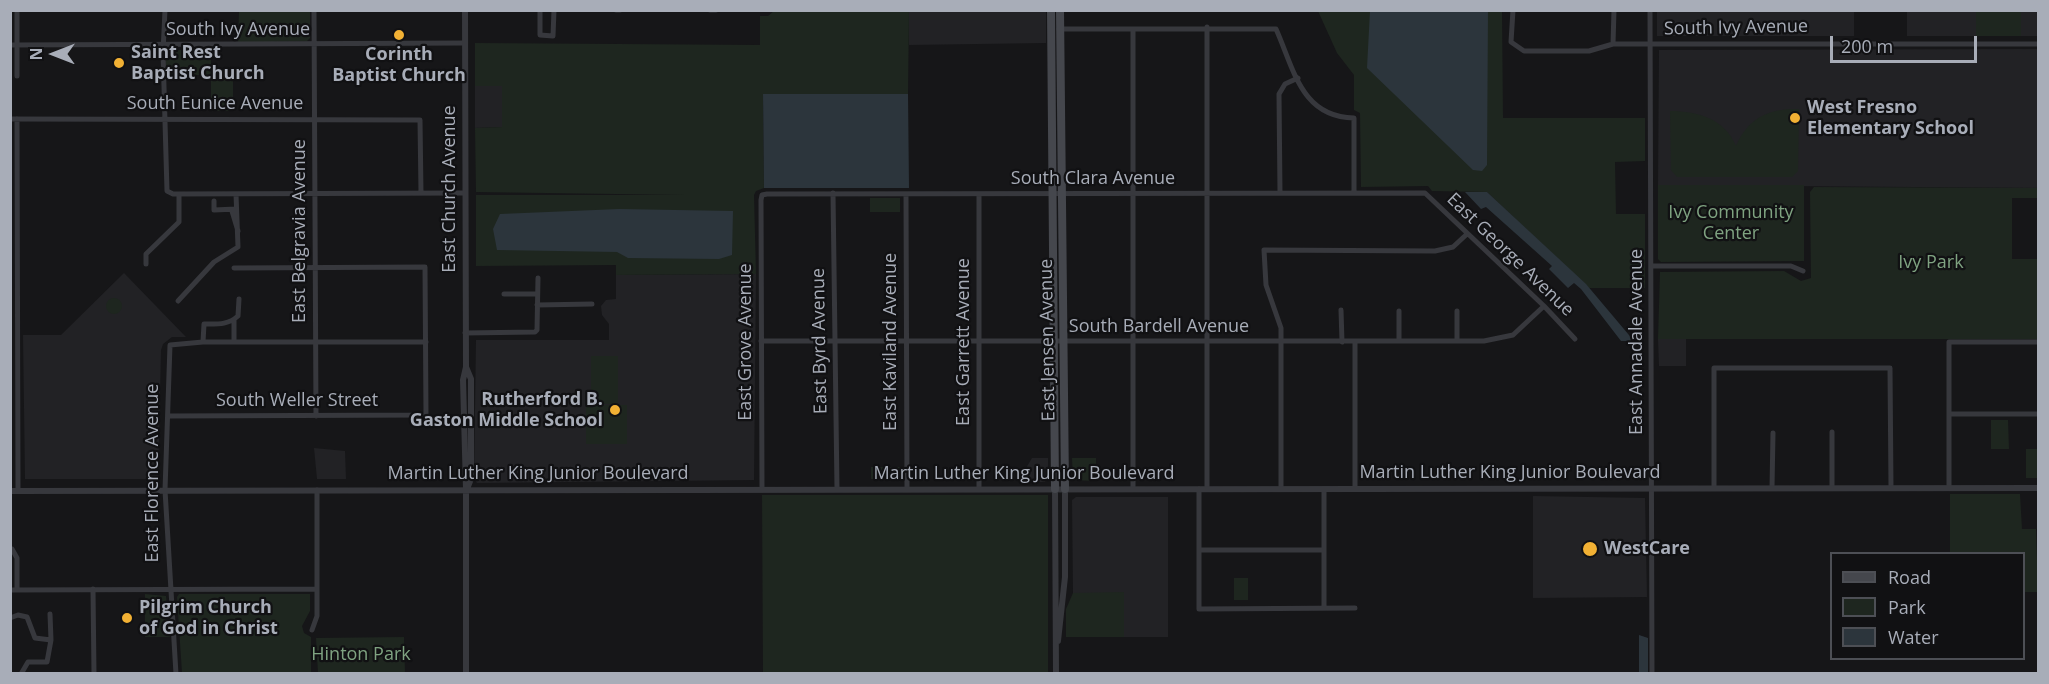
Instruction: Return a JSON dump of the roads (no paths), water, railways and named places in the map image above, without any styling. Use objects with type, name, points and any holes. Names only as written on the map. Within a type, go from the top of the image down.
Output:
[{"type":"main road","name":"East Jensen Avenue","points":[[1051,10],[1055,489]]},
{"type":"main road","name":"East Jensen Avenue","points":[[1060,10],[1065,489]]},
{"type":"street","points":[[17,10],[14,45],[17,76]]},
{"type":"street","points":[[165,10],[164,119],[167,191],[179,194],[465,193]]},
{"type":"street","name":"East Belgravia Avenue","points":[[314,10],[316,416]]},
{"type":"street","name":"East Church Avenue","points":[[465,10],[466,367],[463,380],[466,489],[466,674]]},
{"type":"street","points":[[540,10],[540,35],[553,36],[555,10]]},
{"type":"street","points":[[710,10],[716,10]]},
{"type":"street","name":"South Ivy Avenue","points":[[1513,10],[1511,42],[1520,50],[1586,51],[1613,44],[2038,44]]},
{"type":"street","points":[[1613,44],[1614,10]]},
{"type":"street","name":"East Annadale Avenue","points":[[1650,10],[1652,674]]},
{"type":"street","points":[[1051,29],[1133,30],[1208,27],[1276,29],[1309,100],[1320,110],[1337,117],[1354,118],[1354,193]]},
{"type":"street","points":[[1208,27],[1206,342],[1199,609],[1354,608]]},
{"type":"street","points":[[1133,30],[1133,489]]},
{"type":"street","name":"South Ivy Avenue","points":[[14,45],[465,43]]},
{"type":"street","points":[[1280,193],[1279,94],[1285,84],[1298,78]]},
{"type":"street","points":[[14,119],[14,342],[18,415],[14,491]]},
{"type":"street","name":"South Eunice Avenue","points":[[14,119],[420,120],[421,193]]},
{"type":"street","points":[[146,264],[146,254],[179,222],[179,194]]},
{"type":"street","points":[[178,301],[214,262],[238,247],[234,210],[236,194]]},
{"type":"street","name":"East Byrd Avenue","points":[[833,194],[837,489]]},
{"type":"street","name":"East Kaviland Avenue","points":[[906,194],[908,489]]},
{"type":"street","name":"South Clara Avenue","points":[[762,195],[1425,194]]},
{"type":"street","name":"East George Avenue","points":[[1425,194],[1544,306],[1575,339]]},
{"type":"street","name":"East Grove Avenue","points":[[762,195],[762,489]]},
{"type":"street","name":"East Garrett Avenue","points":[[979,195],[979,489]]},
{"type":"street","points":[[214,201],[214,210],[234,210]]},
{"type":"street","points":[[1281,489],[1281,342],[1279,317],[1266,285],[1264,250],[1435,251],[1453,247],[1467,234]]},
{"type":"street","points":[[1652,266],[1791,266],[1803,271]]},
{"type":"street","points":[[234,268],[426,267],[426,342],[203,342],[204,324],[228,324],[234,320],[238,316],[239,299]]},
{"type":"street","points":[[465,333],[535,332],[537,330],[538,278]]},
{"type":"street","points":[[504,294],[537,294]]},
{"type":"street","points":[[537,305],[592,304]]},
{"type":"street","name":"South Bardell Avenue","points":[[761,341],[1355,342],[1494,340],[1513,335],[1544,306]]},
{"type":"street","points":[[1341,310],[1342,342]]},
{"type":"street","points":[[1399,311],[1399,341]]},
{"type":"street","points":[[1457,311],[1457,341]]},
{"type":"street","points":[[234,320],[234,342]]},
{"type":"street","name":"East Florence Avenue","points":[[176,674],[165,490],[170,345],[203,342]]},
{"type":"street","name":"South Weller Street","points":[[168,416],[426,415],[426,342]]},
{"type":"street","points":[[1355,342],[1355,489]]},
{"type":"street","points":[[1948,487],[1949,342],[2038,342]]},
{"type":"street","points":[[1714,488],[1714,368],[1890,368],[1891,488]]},
{"type":"street","points":[[1949,414],[2038,414]]},
{"type":"street","points":[[10,415],[18,415]]},
{"type":"street","points":[[1772,488],[1773,432]]},
{"type":"street","points":[[1832,432],[1832,488]]},
{"type":"street","name":"Martin Luther King Junior Boulevard","points":[[14,491],[1948,487],[2038,489]]},
{"type":"street","name":"East Jensen Avenue","points":[[1055,489],[1056,671]]},
{"type":"street","name":"East Jensen Avenue","points":[[1056,671],[1064,584],[1065,489]]},
{"type":"street","points":[[1324,489],[1324,608]]},
{"type":"street","points":[[312,630],[317,616],[317,490]]},
{"type":"street","points":[[12,549],[17,558],[14,590],[317,589]]},
{"type":"street","points":[[1199,550],[1324,550]]},
{"type":"street","points":[[93,589],[94,674]]},
{"type":"street","points":[[21,674],[28,662],[47,662],[51,640],[50,614]]},
{"type":"street","points":[[10,618],[18,615],[27,617],[35,638],[51,640]]},
{"type":"water","points":[[1370,11],[1488,11],[1487,165],[1482,171],[1473,170],[1367,68]]},
{"type":"water","points":[[763,94],[908,94],[909,188],[764,188]]},
{"type":"water","points":[[1465,192],[1487,192],[1586,284],[1634,341],[1621,341],[1581,289],[1574,283],[1568,288],[1549,269],[1552,266],[1486,207],[1481,209]]},
{"type":"water","points":[[619,209],[733,211],[732,255],[719,259],[628,258],[617,252],[497,250],[493,229],[500,214]]},
{"type":"water","points":[[1639,635],[1648,638],[1648,673],[1639,673]]},
{"type":"place","name":"Corinth Baptist Church","points":[[399,35]]},
{"type":"place","name":"Saint Rest Baptist Church","points":[[119,63]]},
{"type":"place","name":"West Fresno Elementary School","points":[[1795,118]]},
{"type":"place","name":"Rutherford B. Gaston Middle School","points":[[615,410]]},
{"type":"place","name":"WestCare","points":[[1590,549]]},
{"type":"place","name":"Pilgrim Church of God in Christ","points":[[127,618]]},
{"type":"park label","name":"Ivy Community Center","points":[[1731,223]]},
{"type":"park label","name":"Ivy Park","points":[[1931,263]]},
{"type":"park label","name":"Hinton Park","points":[[361,655]]}]
